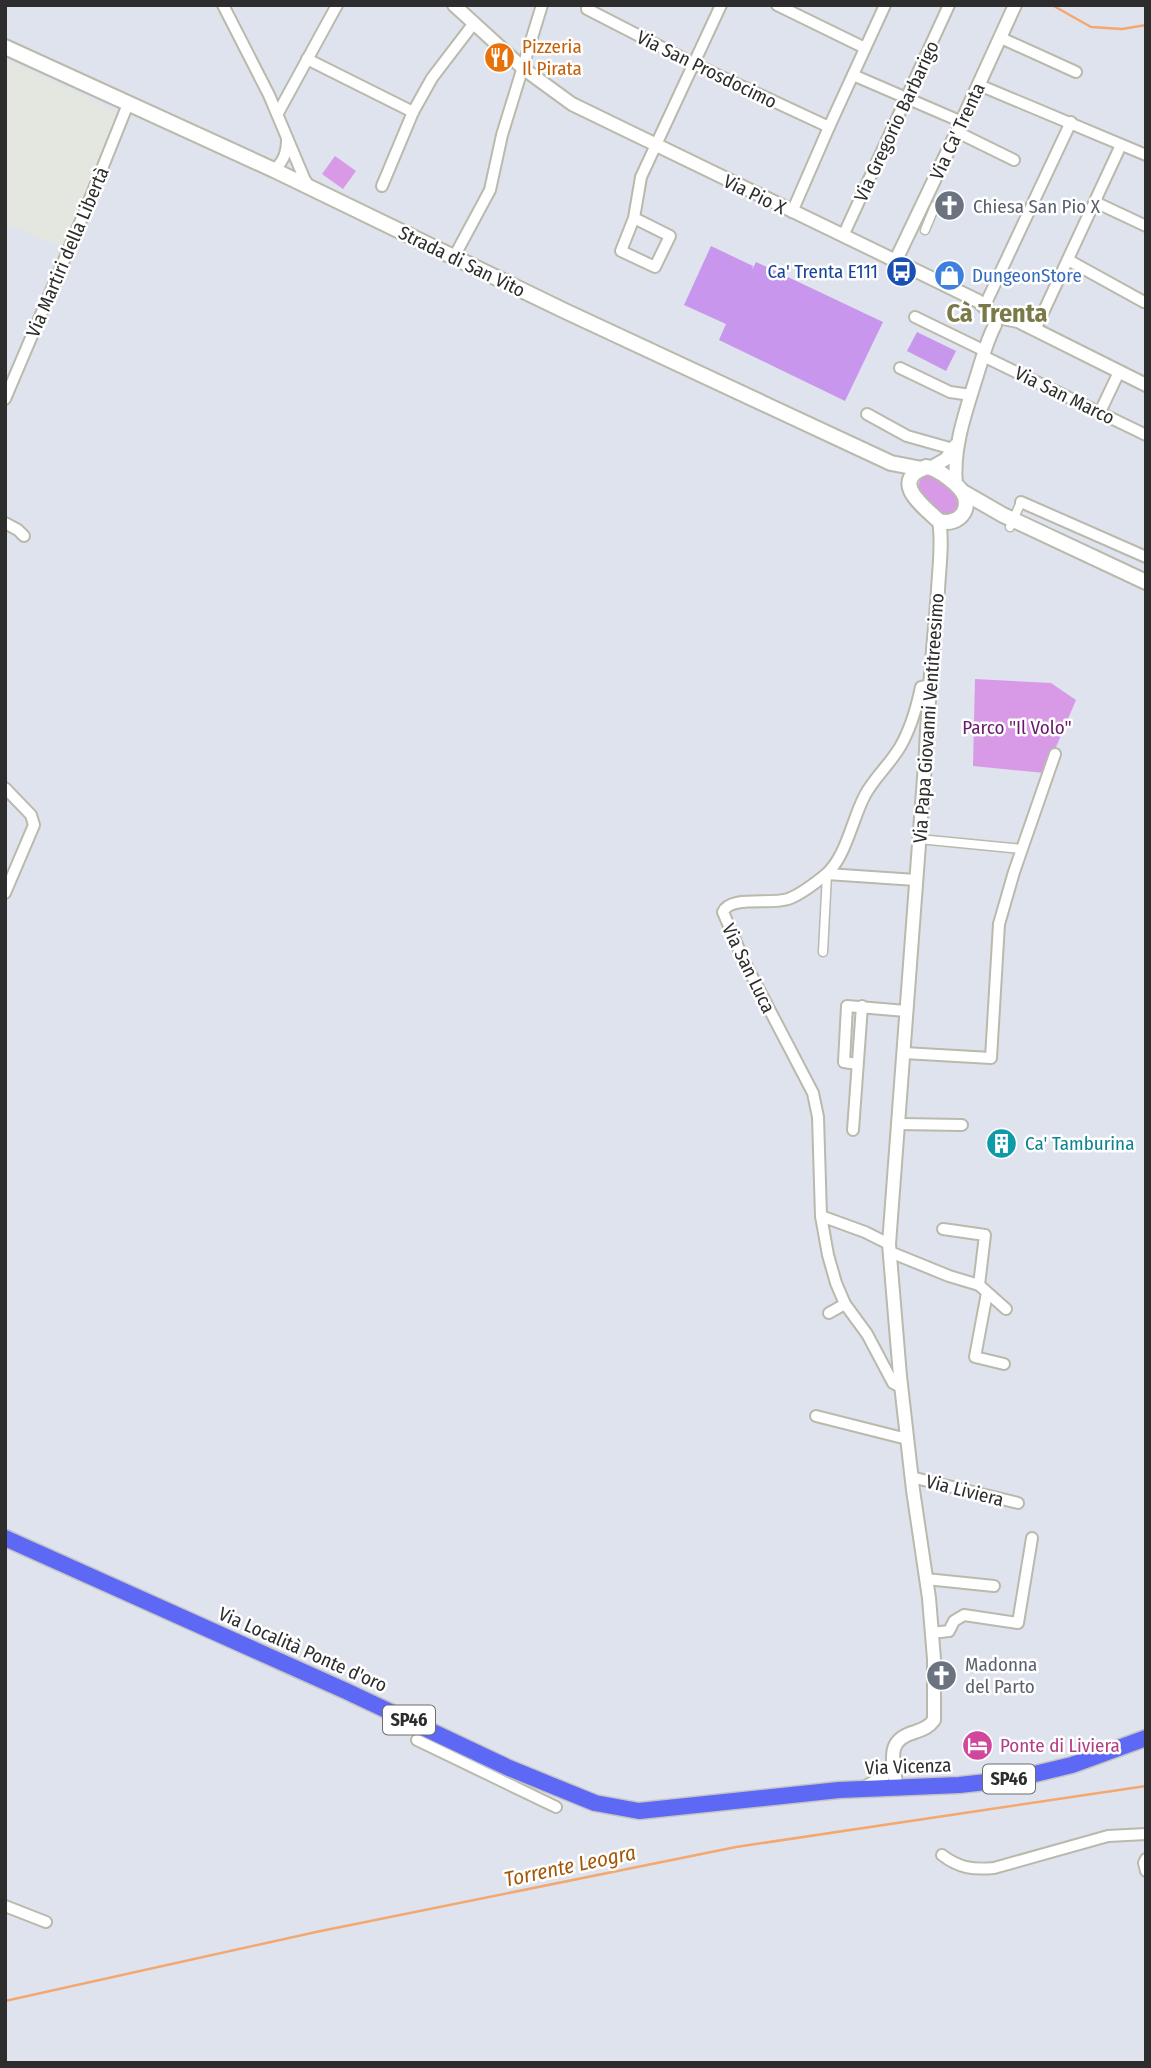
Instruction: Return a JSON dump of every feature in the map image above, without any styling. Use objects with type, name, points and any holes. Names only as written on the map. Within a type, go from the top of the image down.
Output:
[{"type":"main road","name":"Strada di San Vito","points":[[5,47],[278,172],[565,311],[891,463],[927,468]]},
{"type":"main road","points":[[891,463],[909,484],[915,499],[939,521],[949,522],[980,512],[1009,521],[1146,582]]},
{"type":"main road","points":[[927,468],[1009,521]]},
{"type":"main road","name":"Via Papa Giovanni Ventitreesimo","points":[[909,484],[916,472],[927,468]]},
{"type":"main road","name":"Via Papa Giovanni Ventitreesimo","points":[[959,489],[966,507],[959,518]]},
{"type":"main road","name":"Via Località Ponte d'oro","points":[[5,1538],[346,1691],[509,1768],[595,1803],[639,1811],[833,1791]]},
{"type":"main road","name":"Via Vicenza","points":[[833,1791],[959,1785],[1014,1779],[1084,1761],[1146,1738]]},
{"type":"street","points":[[223,5],[278,113],[310,188]]},
{"type":"street","points":[[278,113],[337,5]]},
{"type":"street","name":"Via Pio X","points":[[454,5],[524,69],[572,104],[988,308],[999,310],[999,322],[1018,321],[1146,385]]},
{"type":"street","points":[[454,257],[490,190],[502,135],[542,5]]},
{"type":"street","points":[[634,218],[670,236],[655,267],[621,251],[634,218],[641,177],[721,5]]},
{"type":"street","points":[[777,5],[865,48]]},
{"type":"street","points":[[792,212],[885,5]]},
{"type":"street","name":"Via Gregorio Barbarigo","points":[[843,236],[949,5]]},
{"type":"street","name":"Via Ca' Trenta","points":[[895,261],[1015,6]]},
{"type":"street","name":"Via San Prosdocimo","points":[[587,9],[694,64],[829,127]]},
{"type":"street","points":[[382,186],[432,78],[474,23]]},
{"type":"street","points":[[1001,38],[1076,72]]},
{"type":"street","points":[[307,60],[414,112]]},
{"type":"street","points":[[853,75],[907,98],[1014,160]]},
{"type":"street","points":[[979,85],[1146,155]]},
{"type":"street","name":"Via Martiri della Libertà","points":[[5,398],[128,104]]},
{"type":"street","points":[[988,308],[1071,122]]},
{"type":"street","points":[[278,172],[287,150],[287,136]]},
{"type":"street","points":[[1035,330],[1121,145]]},
{"type":"street","points":[[278,172],[290,165],[296,155]]},
{"type":"street","points":[[1095,202],[1146,226]]},
{"type":"street","points":[[925,230],[935,206]]},
{"type":"street","points":[[1068,260],[1144,302]]},
{"type":"street","name":"Via San Marco","points":[[915,317],[1146,435]]},
{"type":"street","name":"Via Papa Giovanni Ventitreesimo","points":[[959,489],[955,464],[960,436],[984,353],[999,322]]},
{"type":"street","points":[[900,368],[950,391],[971,396]]},
{"type":"street","points":[[1100,412],[1119,372]]},
{"type":"street","points":[[867,414],[907,436],[953,449]]},
{"type":"street","name":"Via Papa Giovanni Ventitreesimo","points":[[927,468],[946,459],[960,436]]},
{"type":"street","points":[[1009,521],[1021,502],[1146,557]]},
{"type":"street","name":"Via Papa Giovanni Ventitreesimo","points":[[940,555],[945,538],[959,518]]},
{"type":"street","name":"Via Papa Giovanni Ventitreesimo","points":[[901,1387],[890,1248],[940,555],[939,521]]},
{"type":"street","points":[[5,523],[24,536]]},
{"type":"street","name":"Via San Luca","points":[[901,1387],[893,1382],[867,1334],[845,1304],[836,1283],[821,1216],[818,1116],[813,1093],[744,961],[723,912],[724,908],[732,903],[788,899],[827,874],[846,841],[865,795],[900,747],[917,708],[921,687],[929,685]]},
{"type":"street","points":[[904,1053],[991,1058],[999,924],[1055,754]]},
{"type":"street","points":[[5,788],[33,821],[33,828],[5,893]]},
{"type":"street","points":[[919,839],[1022,849]]},
{"type":"street","points":[[823,952],[827,874],[916,880]]},
{"type":"street","points":[[853,1130],[862,1006],[905,1011]]},
{"type":"street","points":[[899,1124],[962,1125]]},
{"type":"street","points":[[821,1216],[865,1232],[890,1248],[983,1289],[1006,1309]]},
{"type":"street","points":[[943,1229],[985,1235],[983,1289],[975,1357],[1004,1364]]},
{"type":"street","points":[[829,1313],[845,1304]]},
{"type":"street","name":"Via Liviera","points":[[863,1789],[878,1781],[888,1771],[894,1761],[895,1742],[930,1725],[934,1720],[932,1633],[901,1387]]},
{"type":"street","points":[[816,1416],[907,1439]]},
{"type":"street","name":"Via Liviera","points":[[911,1477],[1018,1503]]},
{"type":"street","points":[[932,1633],[949,1631],[954,1621],[964,1615],[1018,1623],[1032,1538]]},
{"type":"street","points":[[926,1579],[995,1587]]},
{"type":"street","points":[[417,1740],[556,1807]]},
{"type":"street","points":[[894,1761],[896,1788]]},
{"type":"street","points":[[942,1855],[960,1867],[977,1869],[994,1867],[1108,1836],[1143,1835]]},
{"type":"street","points":[[1146,1859],[1146,1871]]},
{"type":"street","points":[[5,1906],[46,1922]]},
{"type":"shaded area","points":[[5,59],[124,117],[69,249],[5,224]]},
{"type":"shaded area","points":[[711,246],[753,266],[752,270],[756,262],[883,322],[845,401],[719,340],[726,324],[684,305]]},
{"type":"shaded area","points":[[917,332],[956,351],[946,371],[907,351]]},
{"type":"green space","points":[[335,156],[356,171],[343,189],[322,174]]},
{"type":"green space","points":[[925,475],[937,478],[956,497],[959,509],[953,516],[944,516],[923,497],[919,486]]},
{"type":"green space","name":"Parco \"Il Volo\"","points":[[975,679],[1051,683],[1076,700],[1045,773],[973,766]]},
{"type":"waterway","points":[[1052,5],[1091,27],[1122,29],[1146,25]]},
{"type":"waterway","name":"Torrente Leogra","points":[[5,2001],[316,1932],[736,1847],[1146,1786]]},
{"type":"place","name":"Pizzeria Il Pirata","points":[[499,57]]},
{"type":"place","name":"Chiesa San Pio X","points":[[950,206]]},
{"type":"place","name":"Ca' Trenta E111","points":[[901,271]]},
{"type":"place","name":"DungeonStore","points":[[949,275]]},
{"type":"place","name":"Ca' Tamburina","points":[[1002,1143]]},
{"type":"place","name":"Madonna del Parto","points":[[942,1675]]},
{"type":"place","name":"Ponte di Liviera","points":[[977,1745]]},
{"type":"district","name":"Cà Trenta","points":[[997,313]]}]
